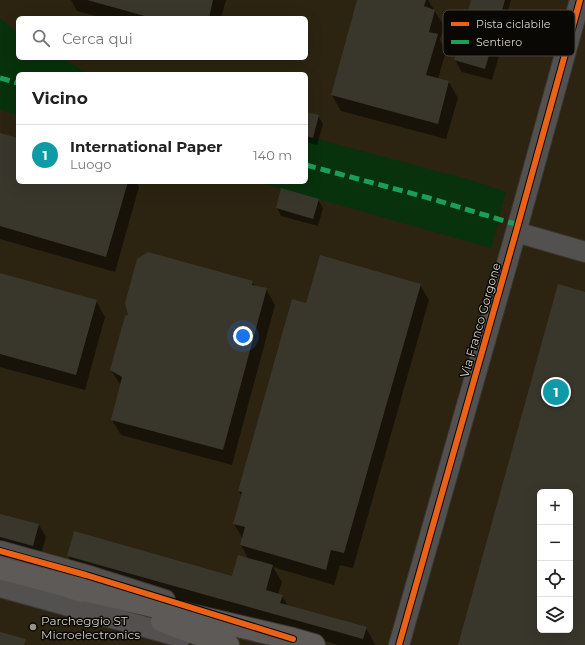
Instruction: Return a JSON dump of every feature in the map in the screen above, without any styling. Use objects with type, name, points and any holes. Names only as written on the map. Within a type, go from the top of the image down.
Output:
[{"type":"main road","points":[[0,568],[67,586],[314,645]]},
{"type":"main road","points":[[67,586],[228,645]]},
{"type":"street","name":"Via Franco Gorgone","points":[[575,18],[580,0]]},
{"type":"street","name":"Via Franco Gorgone","points":[[399,645],[565,56]]},
{"type":"street","points":[[516,232],[585,252]]},
{"type":"street","points":[[0,551],[86,575],[294,639]]},
{"type":"street","points":[[0,587],[212,645]]},
{"type":"shaded area","points":[[0,0],[585,0],[585,645],[0,645]]},
{"type":"green space","points":[[0,18],[16,31],[16,60],[65,60],[86,72],[16,72],[16,114],[0,110]]},
{"type":"green space","points":[[308,137],[474,181],[506,192],[491,248],[265,184],[308,184]]},
{"type":"building","points":[[87,0],[213,0],[209,16],[145,16]]},
{"type":"building","points":[[357,0],[426,0],[424,6],[435,10],[429,32],[438,34],[426,75],[449,81],[438,124],[331,95]]},
{"type":"building","points":[[471,0],[505,0],[502,10],[468,10]]},
{"type":"building","points":[[455,56],[489,56],[485,69],[454,60]]},
{"type":"building","points":[[308,112],[319,115],[313,138],[308,137]]},
{"type":"building","points":[[0,133],[16,137],[16,184],[127,184],[106,257],[0,226]]},
{"type":"building","points":[[281,188],[319,199],[313,219],[276,208]]},
{"type":"building","points":[[148,252],[253,281],[252,285],[267,288],[223,450],[111,420],[122,377],[110,370],[125,316],[128,315],[125,303],[137,259]]},
{"type":"building","points":[[320,255],[421,284],[344,553],[331,550],[326,570],[240,545],[245,527],[233,524],[242,492],[238,491],[292,299],[306,303]]},
{"type":"building","points":[[0,273],[97,300],[76,375],[0,354]]},
{"type":"building","points":[[558,284],[585,292],[585,645],[458,645]]},
{"type":"building","points":[[0,514],[39,524],[33,546],[0,537]]},
{"type":"building","points":[[74,531],[232,576],[238,555],[273,565],[266,590],[283,595],[280,603],[367,627],[363,639],[67,556]]},
{"type":"building","points":[[0,632],[26,639],[24,645],[0,645]]},
{"type":"marked path","points":[[0,78],[16,82]]},
{"type":"marked path","points":[[308,166],[429,198],[518,225]]},
{"type":"cycle path","points":[[575,18],[580,0]]},
{"type":"cycle path","points":[[399,645],[565,56]]},
{"type":"cycle path","points":[[0,551],[86,575],[293,639]]},
{"type":"place","name":"International Paper","points":[[556,392]]},
{"type":"place","name":"Parcheggio ST Microelectronics","points":[[33,627]]}]
